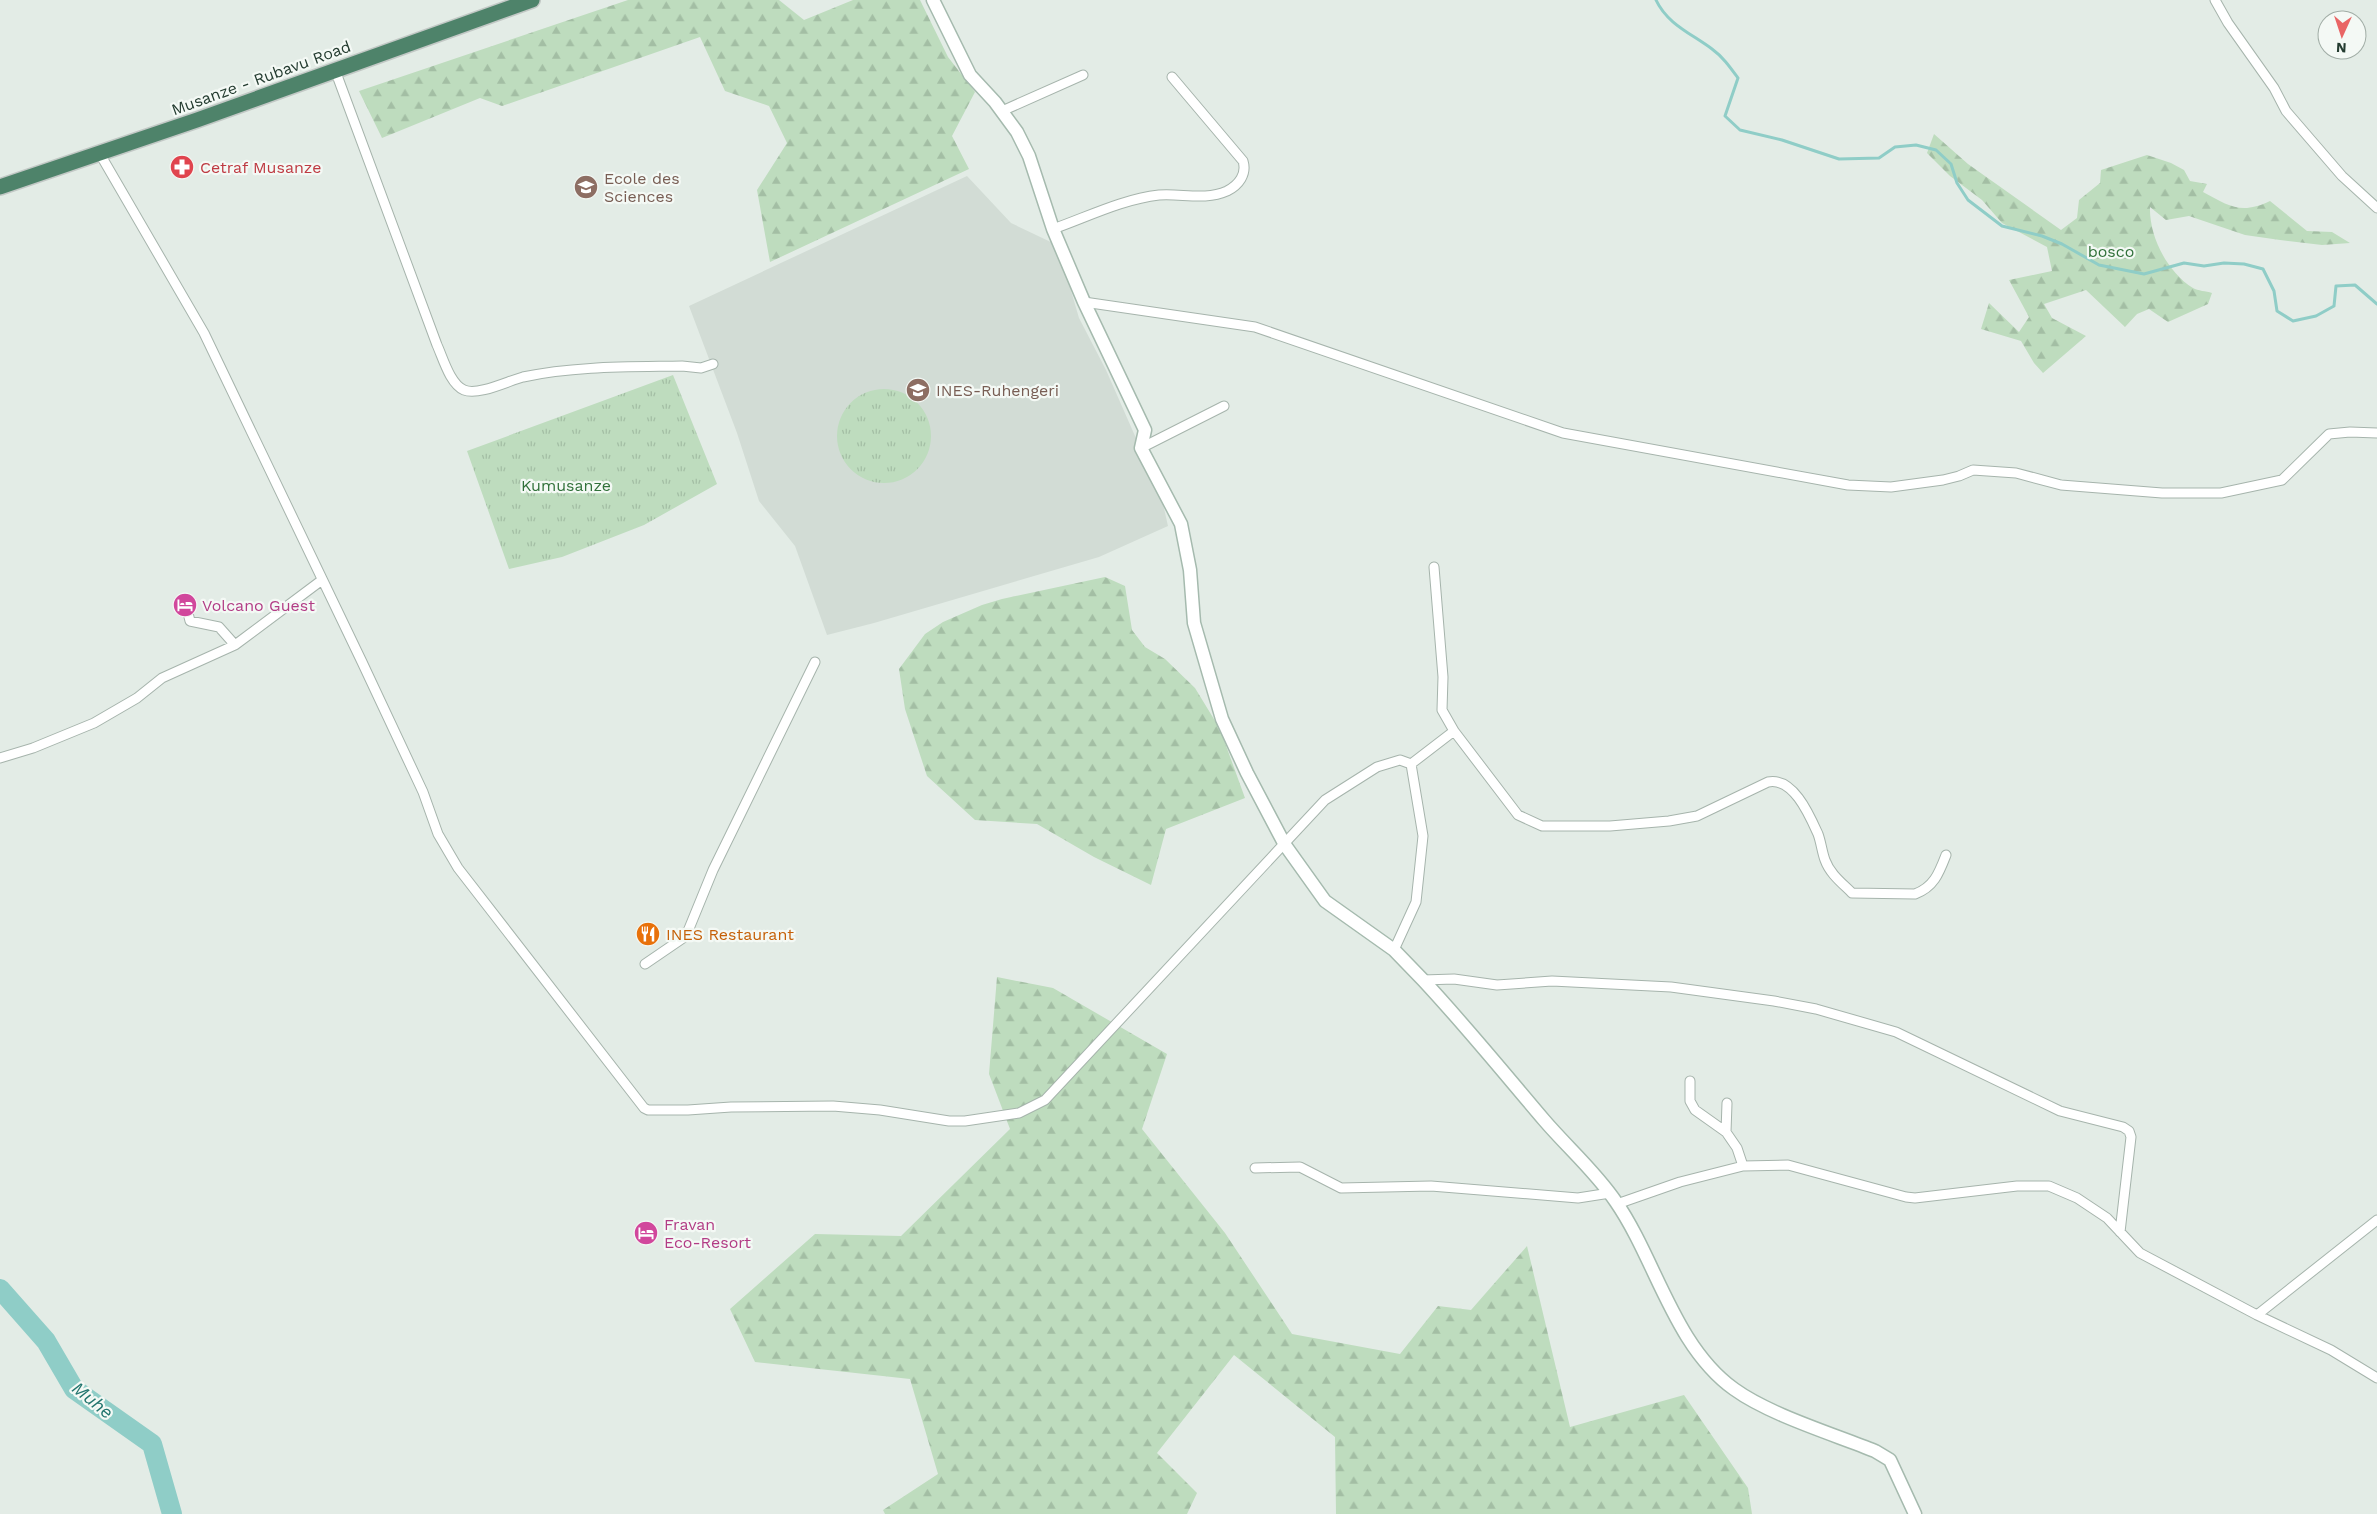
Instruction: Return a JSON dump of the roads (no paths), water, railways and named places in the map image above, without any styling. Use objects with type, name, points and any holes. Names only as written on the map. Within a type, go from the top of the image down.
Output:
[{"type":"highway","name":"Musanze - Rubavu Road","points":[[0,187],[100,154],[532,0]]},
{"type":"main road","points":[[933,0],[970,75],[1018,132],[1029,156],[1053,230],[1084,302],[1145,430],[1140,448],[1181,524],[1190,570],[1194,624],[1222,719],[1247,773],[1285,845],[1325,901],[1394,950],[1423,980],[1614,1198],[1641,1243],[1672,1309],[1702,1357],[1714,1370],[1734,1389],[1765,1406],[1875,1451],[1890,1460],[1915,1514]]},
{"type":"street","points":[[2215,0],[2228,23],[2274,88],[2286,111],[2342,176],[2377,208]]},
{"type":"street","points":[[335,70],[437,345],[456,385],[465,391],[480,390],[521,378],[564,370],[682,366],[701,368],[713,364]]},
{"type":"street","points":[[1002,111],[1082,75]]},
{"type":"street","points":[[1053,230],[1142,198],[1159,195],[1213,195],[1228,190],[1243,176],[1245,169],[1243,161],[1172,77]]},
{"type":"street","points":[[100,154],[204,334],[423,792],[447,852],[644,1108],[648,1110],[688,1110],[731,1106],[833,1106],[880,1110],[949,1122],[998,1117],[1033,1107],[1045,1100],[1325,800],[1378,767],[1400,760],[1411,764]]},
{"type":"street","points":[[1084,302],[1256,327],[1563,433],[1848,485],[1891,487],[1960,476],[1973,470],[2016,473],[2061,485],[2162,493],[2221,493],[2282,480],[2329,434],[2350,432],[2377,433]]},
{"type":"street","points":[[1140,448],[1224,406]]},
{"type":"street","points":[[1434,567],[1442,677],[1442,710],[1454,731],[1518,815],[1542,826],[1610,826],[1669,821],[1697,816],[1768,782],[1777,780],[1785,783],[1803,805],[1818,835],[1825,861],[1834,876],[1852,893],[1914,894],[1924,891],[1937,878],[1946,855]]},
{"type":"street","points":[[0,758],[33,748],[94,723],[138,698],[162,678],[235,646],[322,580]]},
{"type":"street","points":[[185,602],[190,621],[219,627],[235,646]]},
{"type":"street","points":[[644,964],[686,936],[713,870],[815,662]]},
{"type":"street","points":[[1411,764],[1454,731]]},
{"type":"street","points":[[1394,950],[1416,902],[1422,836],[1411,764]]},
{"type":"street","points":[[1423,980],[1454,978],[1497,985],[1552,981],[1671,987],[1774,1000],[1816,1009],[1896,1032],[2060,1111],[2123,1127],[2129,1131],[2131,1137],[2120,1232]]},
{"type":"street","points":[[1690,1081],[1690,1100],[1695,1110],[1726,1132],[1737,1148],[1743,1166]]},
{"type":"street","points":[[1726,1103],[1726,1132]]},
{"type":"street","points":[[1256,1168],[1300,1167],[1341,1188],[1431,1186],[1578,1198],[1614,1198],[1743,1166],[1788,1165],[1915,1198],[2017,1186],[2049,1186],[2076,1198],[2107,1218],[2140,1253],[2257,1315],[2332,1350],[2377,1378]]},
{"type":"street","points":[[2257,1315],[2377,1220]]},
{"type":"waterway","points":[[1656,0],[1673,22],[1716,52],[1738,78],[1725,116],[1740,130],[1782,140],[1839,159],[1879,158],[1895,147],[1916,145],[1936,150],[1951,164],[1957,183],[1968,200],[2002,226],[2042,236],[2062,244],[2099,265],[2144,274],[2184,263],[2204,266],[2224,263],[2244,264],[2263,269],[2274,291],[2277,311],[2293,321],[2316,316],[2334,306],[2336,286],[2355,285],[2377,304]]},
{"type":"waterway","name":"Muhe","points":[[0,1289],[46,1341],[74,1389],[152,1444],[172,1514]]},
{"type":"place","name":"Cetraf Musanze","points":[[182,167]]},
{"type":"place","name":"Ecole des Sciences","points":[[586,187]]},
{"type":"place","name":"INES-Ruhengeri","points":[[918,390]]},
{"type":"place","name":"Volcano Guest","points":[[185,605]]},
{"type":"place","name":"INES Restaurant","points":[[648,934]]},
{"type":"place","name":"Fravan Eco-Resort","points":[[646,1233]]},
{"type":"park label","name":"bosco","points":[[2111,251]]},
{"type":"park label","name":"Kumusanze","points":[[566,485]]}]
